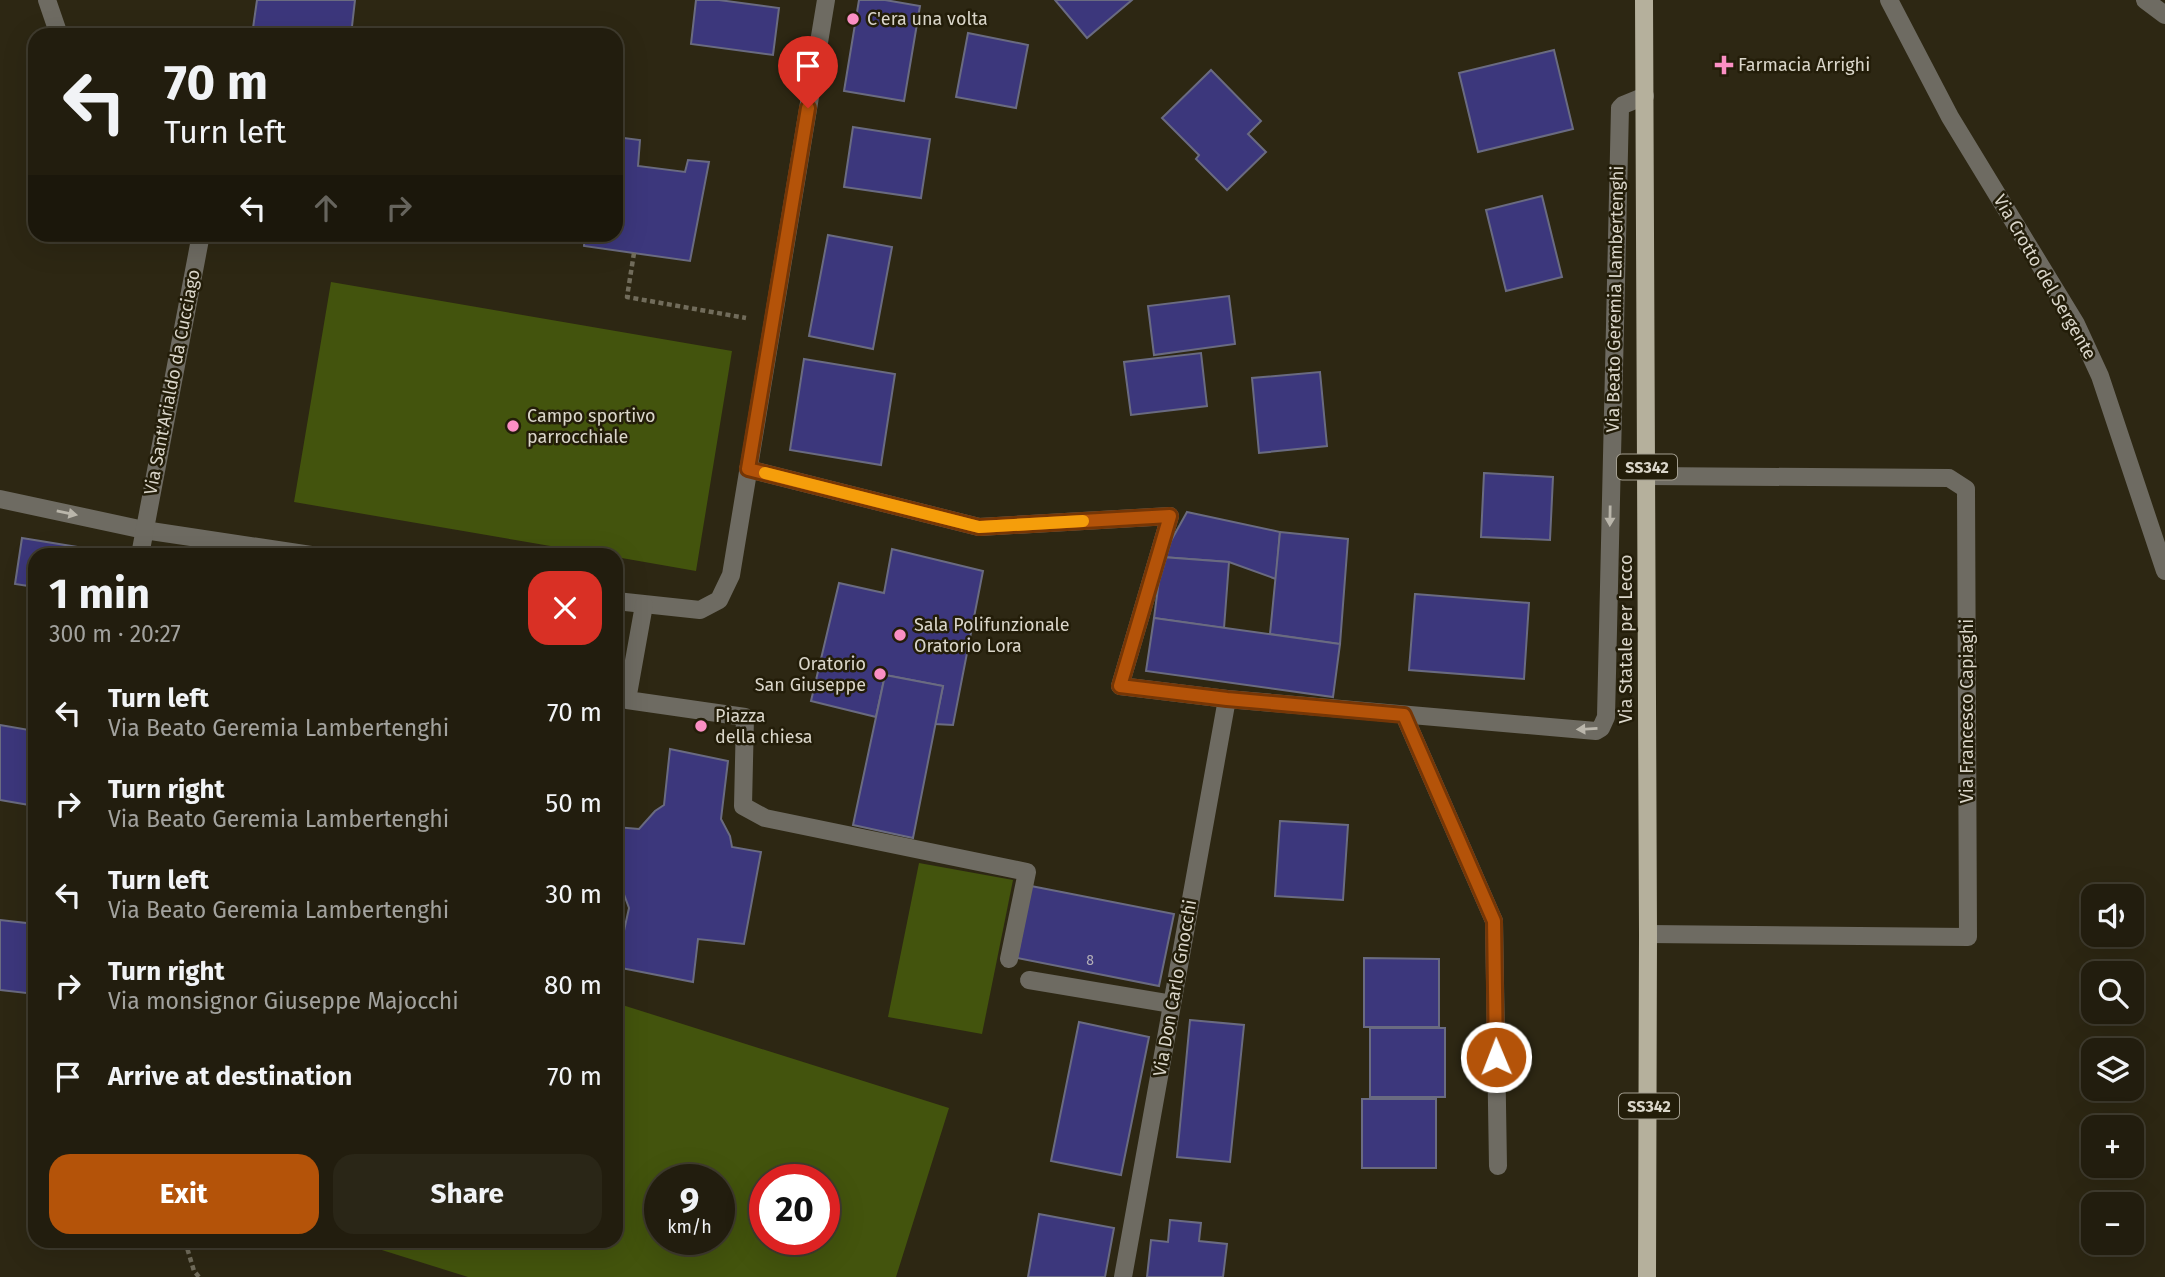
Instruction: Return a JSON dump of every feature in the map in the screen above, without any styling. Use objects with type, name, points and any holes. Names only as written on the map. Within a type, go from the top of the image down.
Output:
[{"type":"main road","name":"Via Statale per Lecco","points":[[1644,0],[1647,1277]]},
{"type":"street","points":[[47,0],[57,28]]},
{"type":"street","points":[[623,602],[700,610],[719,600],[731,575],[826,0]]},
{"type":"street","name":"Via Crotto del Sergente","points":[[1889,0],[1950,117],[2076,324],[2100,376],[2165,571]]},
{"type":"street","points":[[2145,0],[2165,15]]},
{"type":"street","name":"Via Beato Geremia Lambertenghi","points":[[748,469],[979,527],[1170,516],[1120,686],[1404,715],[1589,731],[1601,728],[1604,723],[1620,108],[1623,104],[1645,96]]},
{"type":"street","name":"Via Sant'Arialdo da Cucciago","points":[[141,548],[199,242]]},
{"type":"street","name":"Via Francesco Capiaghi","points":[[1647,476],[1949,478],[1966,489],[1968,937],[1648,934]]},
{"type":"street","points":[[0,499],[144,530],[264,548]]},
{"type":"street","points":[[644,605],[627,700],[745,717],[743,806],[765,818],[1027,872],[1009,959]]},
{"type":"street","name":"Via Don Carlo Gnocchi","points":[[1123,1277],[1227,699]]},
{"type":"street","points":[[1404,715],[1494,921],[1498,1166]]},
{"type":"street","points":[[1029,980],[1172,1004]]},
{"type":"path","points":[[634,253],[627,296],[771,324]]},
{"type":"path","points":[[187,1248],[194,1271],[199,1277]]},
{"type":"green space","name":"Campo sportivo parrocchiale","points":[[331,282],[732,351],[696,571],[623,558],[623,548],[562,548],[294,502]]},
{"type":"green space","points":[[919,863],[1013,880],[982,1034],[888,1017]]},
{"type":"green space","points":[[623,1005],[949,1108],[896,1277],[468,1277],[375,1248],[623,1248]]},
{"type":"building","points":[[257,0],[355,0],[352,28],[253,28]]},
{"type":"building","points":[[696,0],[719,0],[779,8],[773,55],[691,44]]},
{"type":"building","points":[[859,0],[885,0],[920,6],[904,101],[844,91]]},
{"type":"building","points":[[1055,0],[1132,0],[1087,38]]},
{"type":"building","points":[[968,33],[1028,45],[1016,108],[956,97]]},
{"type":"building","points":[[1554,50],[1573,129],[1478,152],[1459,73]]},
{"type":"building","points":[[1211,70],[1261,121],[1248,134],[1266,152],[1227,190],[1196,159],[1199,155],[1162,118]]},
{"type":"building","points":[[853,127],[930,139],[921,198],[844,187]]},
{"type":"building","points":[[623,138],[640,140],[638,166],[685,172],[688,160],[709,162],[690,261],[584,246],[584,242],[623,242]]},
{"type":"building","points":[[1542,196],[1562,277],[1506,291],[1486,210]]},
{"type":"building","points":[[828,235],[892,247],[873,349],[809,336]]},
{"type":"building","points":[[1229,296],[1235,344],[1154,355],[1148,306]]},
{"type":"building","points":[[1201,353],[1207,406],[1131,415],[1124,362]]},
{"type":"building","points":[[804,359],[895,374],[881,465],[790,450]]},
{"type":"building","points":[[1320,372],[1327,446],[1259,453],[1252,378]]},
{"type":"building","points":[[1484,473],[1553,477],[1550,540],[1481,537]]},
{"type":"building","points":[[1187,512],[1280,532],[1276,579],[1229,562],[1162,557]]},
{"type":"building","points":[[1280,532],[1348,539],[1340,644],[1270,634]]},
{"type":"building","points":[[22,538],[84,548],[28,548],[28,586],[15,584]]},
{"type":"building","points":[[892,549],[983,571],[953,725],[935,724],[943,686],[885,675],[876,717],[811,701],[839,583],[884,593]]},
{"type":"building","points":[[1162,557],[1229,562],[1224,628],[1154,618]]},
{"type":"building","points":[[1415,594],[1529,603],[1524,679],[1409,670]]},
{"type":"building","points":[[1154,618],[1340,644],[1333,697],[1146,671]]},
{"type":"building","points":[[885,675],[943,686],[913,838],[853,825]]},
{"type":"building","points":[[0,725],[28,730],[28,805],[0,800]]},
{"type":"building","points":[[670,749],[728,761],[721,819],[730,836],[732,847],[761,852],[744,944],[698,939],[693,982],[623,968],[623,935],[629,908],[623,892],[623,828],[639,829],[664,805]]},
{"type":"building","points":[[1280,821],[1348,825],[1343,900],[1275,896]]},
{"type":"building","points":[[1031,886],[1174,914],[1159,986],[1017,958]]},
{"type":"building","points":[[0,920],[28,923],[28,993],[0,990]]},
{"type":"building","points":[[1364,958],[1439,959],[1439,1027],[1364,1027]]},
{"type":"building","points":[[1190,1020],[1244,1025],[1230,1162],[1177,1157]]},
{"type":"building","points":[[1079,1022],[1149,1037],[1121,1175],[1051,1161]]},
{"type":"building","points":[[1370,1028],[1445,1028],[1445,1097],[1370,1097]]},
{"type":"building","points":[[1362,1099],[1436,1099],[1436,1168],[1362,1168]]},
{"type":"building","points":[[1039,1214],[1114,1228],[1105,1277],[1028,1277]]},
{"type":"building","points":[[1170,1220],[1201,1223],[1199,1241],[1227,1244],[1223,1277],[1147,1277],[1151,1240],[1168,1242]]},
{"type":"slow traffic","points":[[765,473],[979,527],[1083,521]]},
{"type":"place","name":"C'era una volta","points":[[853,19]]},
{"type":"place","name":"Farmacia Arrighi","points":[[1724,65]]},
{"type":"place","name":"Campo sportivo parrocchiale","points":[[513,426]]},
{"type":"place","name":"Sala Polifunzionale Oratorio Lora","points":[[900,635]]},
{"type":"place","name":"Oratorio San Giuseppe","points":[[880,674]]},
{"type":"place","name":"Piazza della chiesa","points":[[701,726]]},
{"type":"route","points":[[808,108],[748,469],[979,527],[1170,516],[1120,686],[1404,715],[1494,921],[1496,1057]]}]
